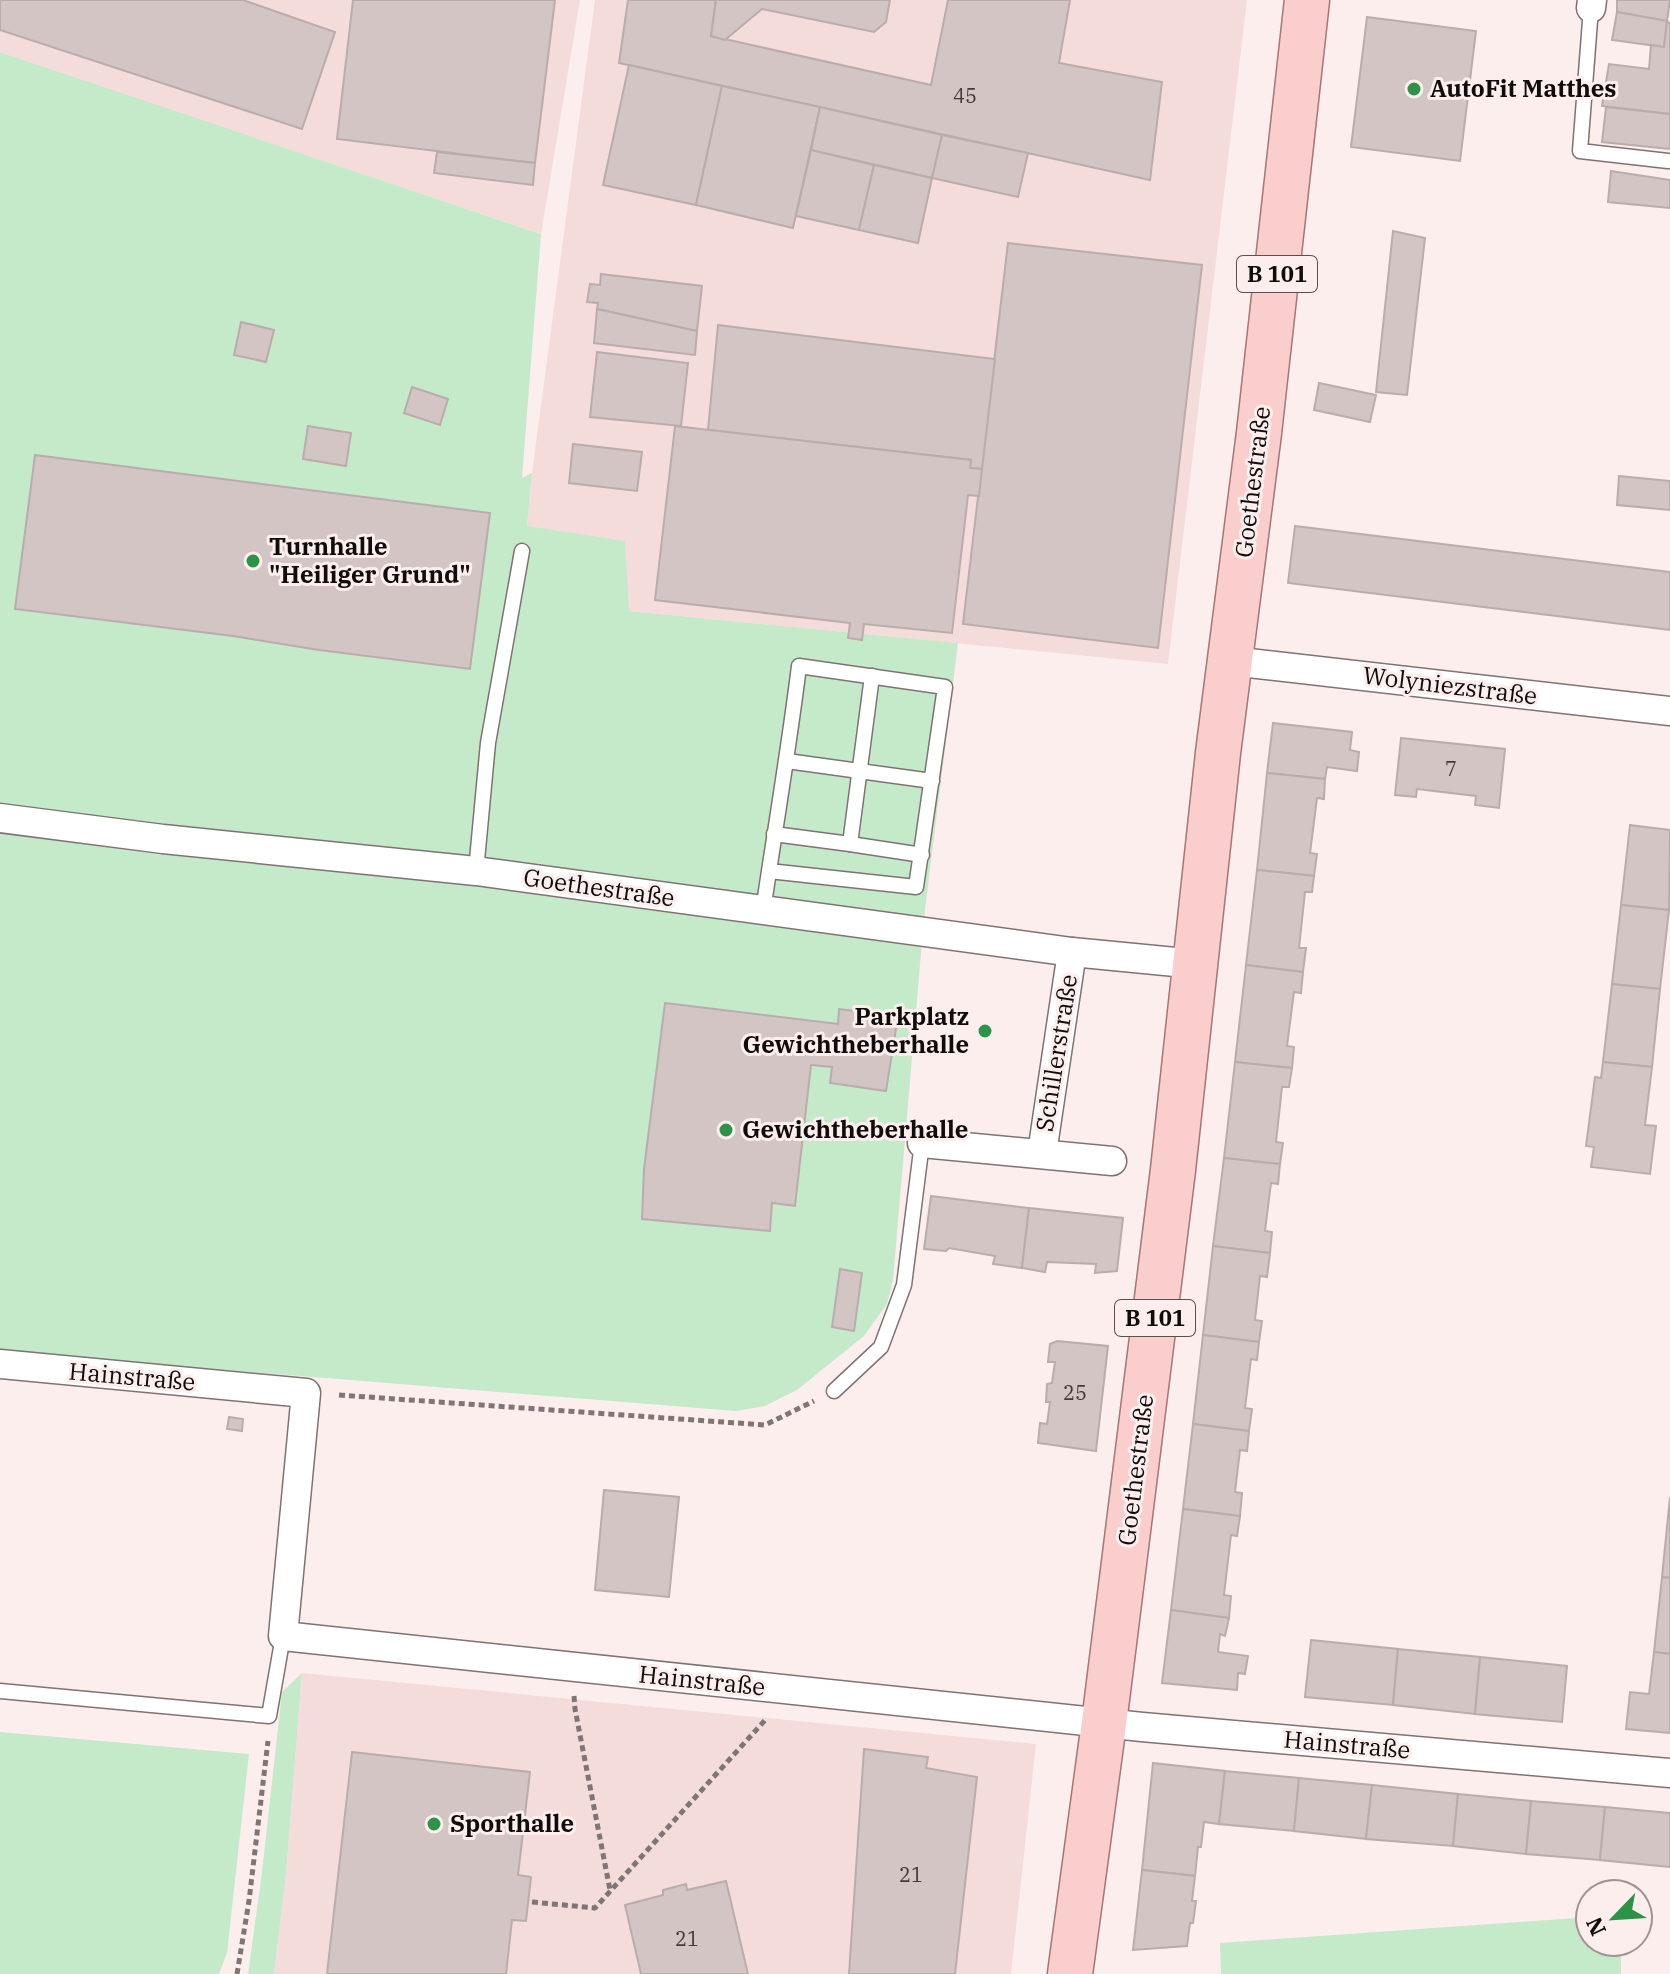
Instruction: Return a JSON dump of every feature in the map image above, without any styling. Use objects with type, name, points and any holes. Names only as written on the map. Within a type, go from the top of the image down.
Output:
[{"type":"main road","name":"Goethestraße","points":[[1070,1974],[1170,1201],[1218,753],[1259,433],[1307,0]]},
{"type":"street","name":"Wolyniezstraße","points":[[1231,661],[1670,711]]},
{"type":"street","name":"Goethestraße","points":[[0,818],[163,839],[476,871],[1072,952],[1196,964]]},
{"type":"street","name":"Schillerstraße","points":[[1042,1153],[1072,952]]},
{"type":"street","name":"Schillerstraße","points":[[922,1143],[1112,1161]]},
{"type":"street","name":"Hainstraße","points":[[0,1364],[306,1393]]},
{"type":"street","points":[[283,1636],[306,1393]]},
{"type":"street","name":"Hainstraße","points":[[283,1636],[1104,1723],[1670,1773]]},
{"type":"lane","points":[[1592,4],[1580,151],[1668,161]]},
{"type":"lane","points":[[476,871],[488,743],[522,551]]},
{"type":"lane","points":[[763,911],[799,666],[945,687],[916,887],[769,871]]},
{"type":"lane","points":[[850,844],[872,676]]},
{"type":"lane","points":[[787,761],[932,781]]},
{"type":"lane","points":[[774,834],[922,855]]},
{"type":"lane","points":[[834,1391],[881,1347],[904,1285],[922,1143]]},
{"type":"lane","points":[[0,1691],[269,1716],[283,1636]]},
{"type":"path","points":[[306,1393],[765,1425],[834,1391]]},
{"type":"path","points":[[573,1667],[575,1709],[610,1890]]},
{"type":"path","points":[[532,1902],[595,1908],[791,1691]]},
{"type":"path","points":[[237,1974],[268,1752],[269,1716]]},
{"type":"shaded area","points":[[0,0],[580,0],[541,234],[0,52]]},
{"type":"shaded area","points":[[595,0],[1247,0],[1168,664],[629,611],[527,526]]},
{"type":"shaded area","points":[[302,1673],[1036,1744],[1011,1974],[274,1974],[286,1875]]},
{"type":"green space","points":[[0,52],[541,234],[522,478],[532,473],[527,526],[625,541],[629,611],[958,643],[924,918],[893,1280],[887,1304],[864,1336],[797,1390],[765,1406],[736,1411],[0,1352]]},
{"type":"green space","points":[[302,1673],[286,1875],[274,1974],[248,1974],[282,1692]]},
{"type":"green space","points":[[0,1732],[249,1754],[227,1953],[219,1974],[0,1974]]},
{"type":"green space","points":[[1574,1918],[1574,1958],[1621,1958],[1621,1974],[1221,1974],[1220,1943]]},
{"type":"building","points":[[0,0],[243,0],[335,32],[302,129],[0,30]]},
{"type":"building","points":[[353,0],[555,0],[535,163],[337,139]]},
{"type":"building","points":[[628,0],[716,0],[711,36],[931,85],[948,0],[1070,0],[1059,63],[1162,82],[1150,180],[619,63]]},
{"type":"building","points":[[716,0],[890,0],[886,22],[874,32],[762,9],[725,40],[711,36]]},
{"type":"building","points":[[1617,0],[1670,0],[1667,21],[1617,12]]},
{"type":"building","points":[[1617,12],[1667,21],[1664,47],[1612,40]]},
{"type":"building","name":"AutoFit Matthes","points":[[1367,17],[1476,31],[1460,161],[1351,147]]},
{"type":"building","points":[[1667,21],[1670,24],[1670,114],[1602,106],[1609,64],[1649,69],[1651,45],[1664,47]]},
{"type":"building","points":[[629,65],[722,86],[696,205],[603,185]]},
{"type":"building","points":[[722,86],[820,107],[793,228],[696,205]]},
{"type":"building","points":[[820,107],[942,135],[932,178],[811,150]]},
{"type":"building","points":[[1606,107],[1670,114],[1670,149],[1602,142]]},
{"type":"building","points":[[942,135],[1028,153],[1018,197],[932,178]]},
{"type":"building","points":[[811,150],[874,165],[859,230],[796,216]]},
{"type":"building","points":[[437,152],[535,163],[533,185],[434,173]]},
{"type":"building","points":[[874,165],[932,178],[918,243],[859,230]]},
{"type":"building","points":[[1611,171],[1670,180],[1670,208],[1608,202]]},
{"type":"building","points":[[1393,231],[1425,238],[1407,395],[1376,392]]},
{"type":"building","points":[[1008,243],[1202,265],[1158,648],[963,624]]},
{"type":"building","points":[[601,274],[702,286],[697,331],[597,309],[598,303],[587,302],[590,284],[600,285]]},
{"type":"building","points":[[597,309],[697,331],[695,355],[594,343]]},
{"type":"building","points":[[241,322],[274,330],[266,362],[234,355]]},
{"type":"building","points":[[718,325],[995,359],[982,469],[970,468],[971,460],[708,430]]},
{"type":"building","points":[[597,352],[688,363],[681,426],[590,417]]},
{"type":"building","points":[[1319,383],[1376,395],[1370,422],[1314,410]]},
{"type":"building","points":[[412,387],[448,399],[440,425],[404,413]]},
{"type":"building","points":[[308,426],[351,433],[346,466],[303,459]]},
{"type":"building","points":[[675,426],[971,460],[970,468],[982,469],[979,496],[968,495],[952,633],[864,624],[862,640],[848,638],[850,623],[655,600]]},
{"type":"building","points":[[573,444],[642,452],[637,491],[569,483]]},
{"type":"building","name":"Turnhalle \"Heiliger Grund\"","points":[[35,455],[490,513],[470,669],[15,609]]},
{"type":"building","points":[[1619,476],[1670,481],[1670,510],[1617,505]]},
{"type":"building","points":[[1295,526],[1670,572],[1670,630],[1288,583]]},
{"type":"building","points":[[1273,723],[1352,732],[1350,750],[1359,752],[1357,771],[1327,767],[1325,779],[1267,773]]},
{"type":"building","points":[[1401,738],[1505,749],[1499,808],[1475,805],[1476,796],[1417,789],[1416,797],[1395,795]]},
{"type":"building","points":[[1267,773],[1325,779],[1324,799],[1317,798],[1310,853],[1317,854],[1314,876],[1257,870]]},
{"type":"building","points":[[1630,825],[1670,830],[1669,910],[1621,905]]},
{"type":"building","points":[[1257,870],[1314,876],[1312,892],[1305,892],[1299,948],[1306,948],[1303,972],[1246,965]]},
{"type":"building","points":[[1621,905],[1669,910],[1660,989],[1612,984]]},
{"type":"building","points":[[1246,965],[1303,972],[1301,993],[1294,992],[1287,1046],[1294,1047],[1292,1068],[1235,1062]]},
{"type":"building","points":[[1612,984],[1660,989],[1652,1067],[1603,1062]]},
{"type":"building","name":"Gewichtheberhalle","points":[[665,1003],[838,1024],[839,1009],[898,1016],[886,1091],[830,1083],[832,1067],[811,1065],[795,1206],[772,1203],[770,1231],[642,1219],[644,1169]]},
{"type":"building","points":[[1235,1062],[1292,1068],[1289,1087],[1282,1087],[1276,1142],[1283,1143],[1280,1164],[1224,1158]]},
{"type":"building","points":[[1603,1062],[1652,1067],[1645,1125],[1656,1126],[1650,1174],[1591,1167],[1594,1147],[1586,1146],[1595,1077],[1601,1078]]},
{"type":"building","points":[[1224,1158],[1280,1164],[1278,1184],[1271,1183],[1265,1231],[1272,1232],[1270,1253],[1213,1246]]},
{"type":"building","points":[[931,1196],[1029,1208],[1022,1268],[993,1264],[995,1256],[949,1248],[946,1251],[924,1249]]},
{"type":"building","points":[[1029,1208],[1123,1218],[1117,1271],[1095,1273],[1096,1264],[1047,1262],[1045,1272],[1022,1268]]},
{"type":"building","points":[[1213,1246],[1270,1253],[1267,1277],[1260,1276],[1255,1320],[1262,1321],[1259,1342],[1203,1335]]},
{"type":"building","points":[[840,1269],[862,1273],[854,1331],[832,1327]]},
{"type":"building","points":[[1203,1335],[1259,1342],[1257,1360],[1251,1359],[1245,1408],[1252,1409],[1249,1431],[1193,1424]]},
{"type":"building","points":[[1057,1341],[1108,1346],[1096,1451],[1038,1443],[1040,1423],[1047,1424],[1050,1402],[1046,1402],[1047,1384],[1052,1383],[1055,1362],[1048,1362],[1050,1344]]},
{"type":"building","points":[[229,1417],[243,1419],[242,1431],[227,1429]]},
{"type":"building","points":[[1193,1424],[1249,1431],[1247,1451],[1240,1450],[1235,1492],[1242,1493],[1240,1516],[1183,1509]]},
{"type":"building","points":[[604,1490],[679,1497],[669,1597],[595,1590]]},
{"type":"building","points":[[1670,1497],[1670,1578],[1662,1577]]},
{"type":"building","points":[[1183,1509],[1240,1516],[1237,1536],[1231,1535],[1224,1595],[1231,1596],[1229,1618],[1171,1610]]},
{"type":"building","points":[[1662,1577],[1670,1578],[1670,1654],[1654,1652]]},
{"type":"building","points":[[1171,1610],[1229,1618],[1225,1636],[1220,1634],[1218,1652],[1248,1656],[1245,1674],[1238,1673],[1237,1690],[1162,1683]]},
{"type":"building","points":[[1311,1640],[1398,1649],[1393,1705],[1305,1697]]},
{"type":"building","points":[[1398,1649],[1480,1657],[1475,1714],[1393,1705]]},
{"type":"building","points":[[1654,1652],[1670,1654],[1670,1733],[1626,1729],[1630,1692],[1649,1694]]},
{"type":"building","points":[[1480,1657],[1567,1666],[1562,1722],[1475,1714]]},
{"type":"building","points":[[864,1749],[928,1757],[926,1768],[977,1777],[955,1974],[849,1974]]},
{"type":"building","name":"Sporthalle","points":[[352,1752],[530,1772],[518,1875],[531,1877],[526,1921],[512,1920],[506,1974],[327,1974]]},
{"type":"building","points":[[1153,1763],[1225,1771],[1219,1824],[1204,1822],[1195,1876],[1142,1870]]},
{"type":"building","points":[[1225,1771],[1299,1778],[1294,1831],[1219,1824]]},
{"type":"building","points":[[1299,1778],[1372,1785],[1366,1839],[1294,1831]]},
{"type":"building","points":[[1372,1785],[1458,1794],[1453,1846],[1366,1839]]},
{"type":"building","points":[[1458,1794],[1531,1801],[1526,1854],[1453,1846]]},
{"type":"building","points":[[1531,1801],[1605,1807],[1600,1860],[1526,1854]]},
{"type":"building","points":[[1605,1807],[1670,1813],[1670,1867],[1600,1860]]},
{"type":"building","points":[[1142,1870],[1195,1876],[1192,1901],[1196,1901],[1187,1946],[1133,1950]]},
{"type":"building","points":[[726,1881],[748,1974],[641,1974],[625,1905],[663,1895],[663,1890],[686,1884],[687,1890]]},
{"type":"place","name":"AutoFit Matthes","points":[[1414,89]]},
{"type":"place","name":"Turnhalle \"Heiliger Grund\"","points":[[253,561]]},
{"type":"place","name":"Parkplatz Gewichtheberhalle","points":[[985,1031]]},
{"type":"place","name":"Gewichtheberhalle","points":[[726,1130]]},
{"type":"place","name":"Sporthalle","points":[[434,1824]]}]
